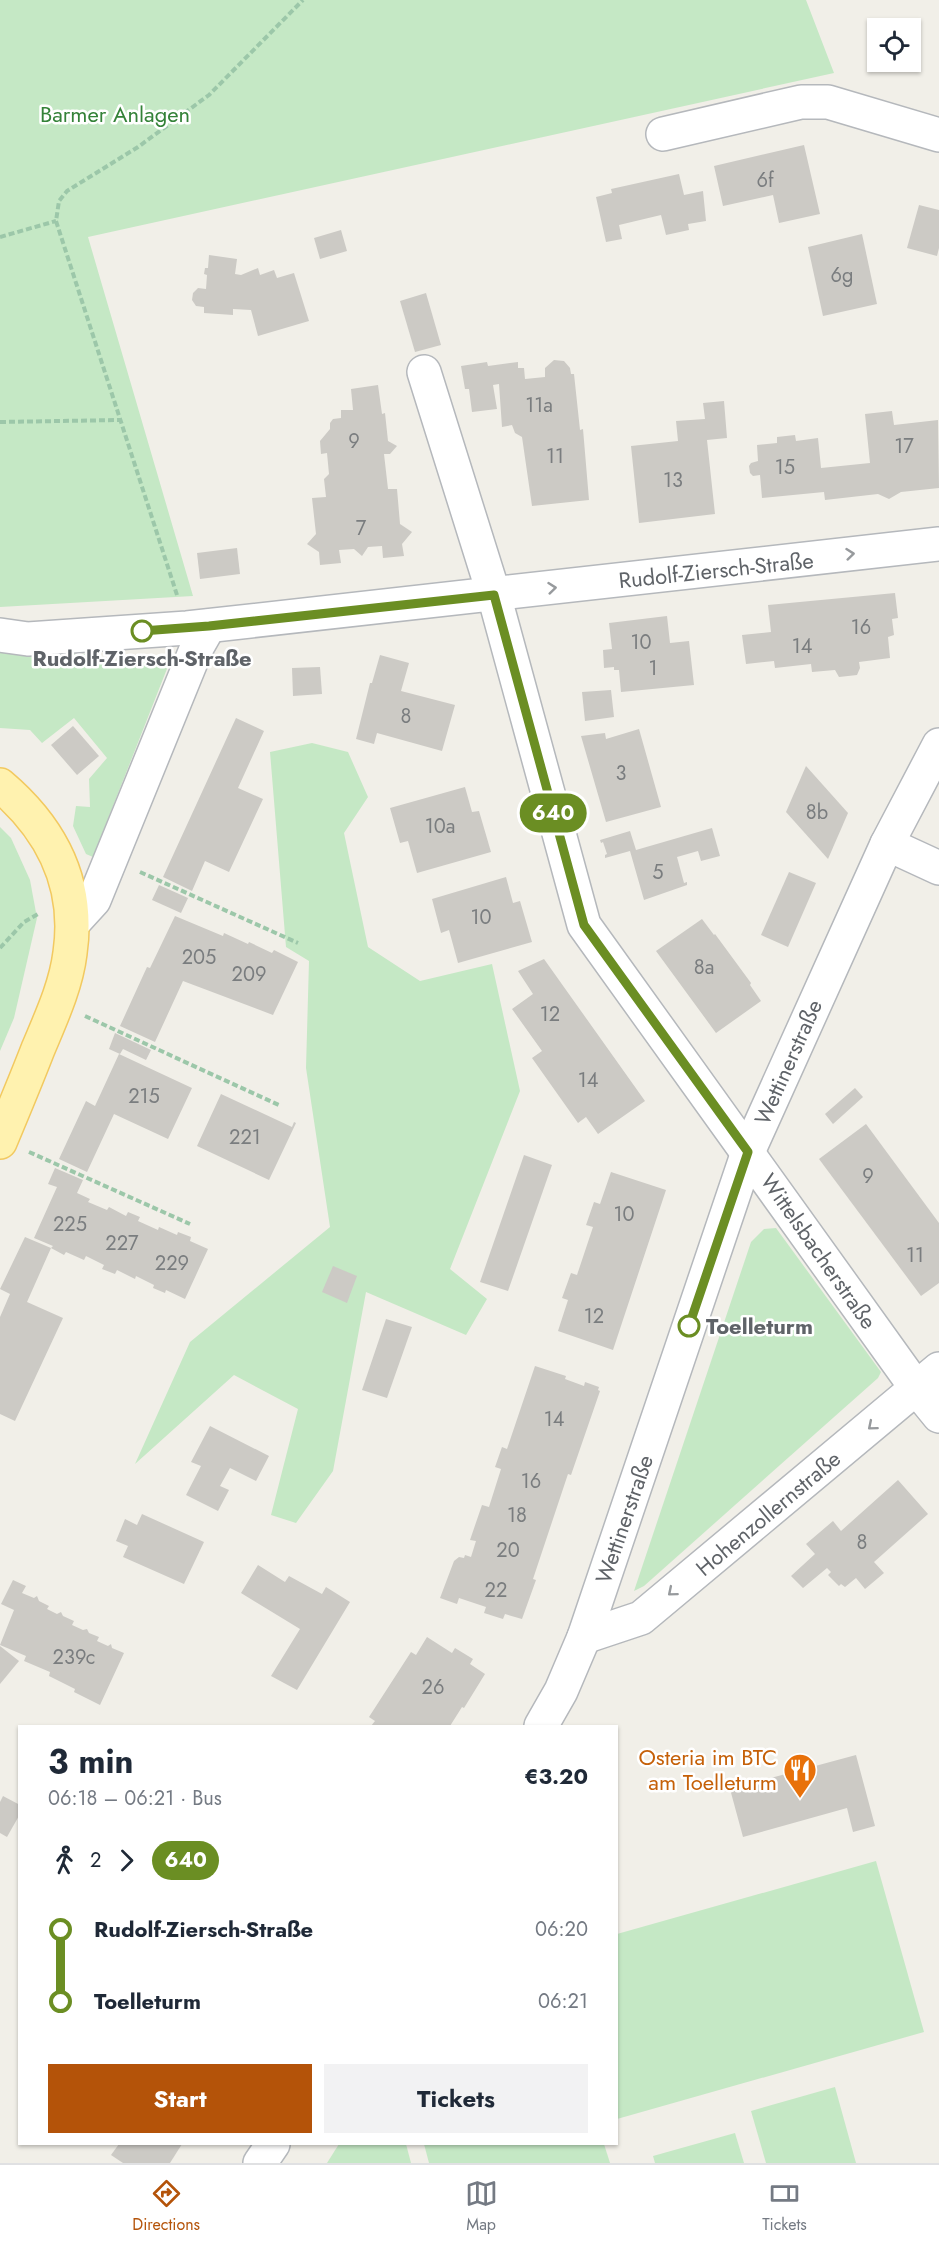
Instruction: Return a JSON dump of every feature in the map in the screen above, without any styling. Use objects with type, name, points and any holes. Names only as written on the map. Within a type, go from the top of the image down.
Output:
[{"type":"main road","points":[[0,785],[21,802],[42,829],[58,858],[72,910],[70,956],[57,1003],[0,1142]]},
{"type":"street","points":[[663,134],[801,102],[828,102],[939,135]]},
{"type":"street","points":[[424,372],[494,595]]},
{"type":"street","name":"Rudolf-Ziersch-Straße","points":[[0,635],[28,639],[198,627],[939,544]]},
{"type":"street","name":"Wittelsbacherstraße","points":[[494,595],[584,925],[748,1152],[928,1379],[939,1416]]},
{"type":"street","points":[[72,910],[94,900],[197,647],[198,627]]},
{"type":"street","name":"Wettinerstraße","points":[[542,1725],[561,1691],[584,1637],[748,1152],[887,844],[939,745]]},
{"type":"street","points":[[887,844],[939,868]]},
{"type":"street","name":"Hohenzollernstraße","points":[[584,1637],[641,1618],[928,1379]]},
{"type":"street","points":[[260,2163],[272,2145]]},
{"type":"path","points":[[198,627],[120,420],[56,220],[59,201],[67,191],[138,147],[209,95],[303,0]]},
{"type":"path","points":[[0,237],[56,220]]},
{"type":"path","points":[[0,422],[120,420]]},
{"type":"path","points":[[159,880],[298,943]]},
{"type":"path","points":[[0,948],[24,922],[72,910]]},
{"type":"path","points":[[115,1028],[281,1106]]},
{"type":"path","points":[[54,1163],[190,1224]]},
{"type":"green space","name":"Barmer Anlagen","points":[[0,0],[806,0],[834,73],[88,237],[193,596],[0,607]]},
{"type":"green space","points":[[0,652],[24,655],[85,654],[86,663],[172,656],[93,857],[86,854],[73,826],[76,806],[90,807],[89,779],[107,758],[74,718],[42,743],[30,730],[0,728]]},
{"type":"green space","points":[[312,743],[348,752],[368,797],[344,833],[368,947],[420,981],[492,964],[520,1091],[450,1269],[487,1299],[466,1335],[366,1292],[333,1471],[296,1523],[271,1515],[298,1409],[234,1375],[135,1464],[190,1342],[330,1227],[306,1068],[309,961],[286,947],[270,752]]},
{"type":"green space","points":[[0,827],[11,838],[30,880],[37,918],[14,1018],[0,1051]]},
{"type":"green space","points":[[776,1228],[881,1372],[878,1378],[644,1586],[634,1591],[751,1242],[764,1229]]},
{"type":"green space","points":[[876,1861],[924,2032],[618,2119],[618,1934]]},
{"type":"green space","points":[[835,2087],[856,2163],[766,2163],[751,2111]]},
{"type":"green space","points":[[735,2133],[744,2163],[655,2163],[653,2156]]},
{"type":"green space","points":[[338,2145],[406,2145],[411,2163],[327,2163]]},
{"type":"green space","points":[[424,2145],[604,2145],[610,2163],[429,2163]]},
{"type":"building","points":[[804,145],[820,214],[779,223],[773,195],[723,206],[714,166]]},
{"type":"building","points":[[679,174],[684,195],[703,191],[706,221],[688,224],[689,230],[666,235],[661,215],[619,225],[622,239],[606,242],[596,197],[612,193],[611,189]]},
{"type":"building","points":[[919,205],[939,210],[937,256],[907,248]]},
{"type":"building","points":[[341,230],[347,251],[320,259],[314,238]]},
{"type":"building","points":[[862,234],[877,304],[823,316],[808,247]]},
{"type":"building","points":[[209,255],[237,259],[235,274],[241,275],[258,268],[260,275],[274,270],[277,278],[294,273],[309,321],[258,336],[251,310],[233,309],[233,315],[204,313],[204,307],[196,306],[192,300],[193,293],[198,288],[206,289],[207,275],[204,274],[205,268],[208,268]]},
{"type":"building","points":[[426,293],[441,345],[415,352],[400,301]]},
{"type":"building","points":[[554,360],[564,361],[570,368],[571,374],[574,374],[580,430],[583,429],[589,500],[532,506],[522,437],[515,433],[512,425],[502,427],[499,384],[493,385],[497,409],[472,412],[469,389],[465,389],[461,366],[487,362],[488,366],[518,362],[518,368],[524,368],[525,379],[545,377],[545,368]]},
{"type":"building","points":[[378,385],[382,414],[385,413],[388,441],[397,446],[390,454],[384,454],[388,489],[397,489],[400,524],[412,532],[402,544],[404,556],[383,558],[382,546],[368,547],[362,556],[354,549],[339,550],[341,563],[320,565],[319,552],[307,544],[316,534],[312,498],[326,497],[324,479],[329,474],[327,453],[321,454],[320,441],[330,429],[333,419],[341,418],[341,410],[353,410],[351,389]]},
{"type":"building","points":[[724,401],[727,438],[707,440],[715,514],[639,523],[631,446],[678,441],[676,421],[705,419],[703,403]]},
{"type":"building","points":[[892,411],[894,425],[938,420],[939,488],[901,492],[889,499],[878,494],[825,500],[824,492],[762,498],[760,475],[753,476],[749,466],[758,461],[757,445],[777,443],[777,437],[795,435],[796,441],[818,438],[821,468],[870,463],[865,414]]},
{"type":"building","points":[[237,548],[240,574],[200,579],[197,553]]},
{"type":"building","points":[[895,593],[898,618],[892,619],[894,635],[888,637],[890,658],[859,662],[860,668],[857,675],[839,677],[835,670],[812,672],[811,664],[775,668],[774,661],[746,664],[742,635],[771,632],[768,605]]},
{"type":"building","points":[[667,616],[670,643],[689,641],[694,685],[621,692],[619,670],[614,670],[614,667],[604,668],[603,650],[612,649],[609,623]]},
{"type":"building","points":[[380,655],[409,663],[401,691],[455,705],[442,751],[377,733],[374,744],[356,739],[370,683],[372,683]]},
{"type":"building","points":[[320,667],[322,694],[293,696],[292,668]]},
{"type":"building","points":[[611,690],[614,717],[585,721],[582,692]]},
{"type":"building","points":[[236,718],[264,731],[238,788],[263,799],[229,872],[205,861],[192,891],[163,877]]},
{"type":"building","points":[[73,726],[99,756],[77,775],[51,745]]},
{"type":"building","points":[[639,729],[661,807],[606,822],[581,736],[605,733],[606,739]]},
{"type":"building","points":[[806,766],[848,813],[828,859],[786,812]]},
{"type":"building","points":[[465,787],[472,812],[479,811],[491,852],[417,873],[408,841],[400,843],[390,808]]},
{"type":"building","points":[[712,828],[720,856],[701,861],[698,851],[677,857],[684,883],[687,882],[687,885],[644,900],[630,851],[605,858],[607,854],[600,840],[630,831],[636,850]]},
{"type":"building","points":[[789,872],[816,883],[788,947],[761,935]]},
{"type":"building","points":[[506,877],[513,903],[520,901],[532,942],[458,963],[449,930],[441,933],[432,899]]},
{"type":"building","points":[[159,885],[188,898],[181,913],[152,900]]},
{"type":"building","points":[[175,916],[223,936],[224,933],[248,944],[249,942],[272,953],[274,950],[298,962],[273,1015],[183,981],[155,1042],[120,1026],[147,967],[150,968]]},
{"type":"building","points":[[702,919],[751,983],[750,985],[761,1001],[716,1033],[656,951]]},
{"type":"building","points":[[544,959],[645,1101],[598,1134],[586,1117],[578,1123],[532,1058],[542,1051],[512,1009],[533,994],[518,971]]},
{"type":"building","points":[[115,1033],[151,1050],[146,1060],[123,1049],[120,1054],[109,1049]]},
{"type":"building","points":[[119,1054],[192,1088],[168,1139],[114,1114],[87,1172],[59,1159],[86,1101],[95,1106]]},
{"type":"building","points":[[855,1088],[863,1097],[833,1124],[825,1114]]},
{"type":"building","points":[[221,1094],[292,1127],[294,1122],[296,1123],[269,1180],[197,1146]]},
{"type":"building","points":[[866,1124],[939,1223],[939,1283],[921,1296],[819,1159]]},
{"type":"building","points":[[524,1155],[552,1165],[508,1291],[480,1282]]},
{"type":"building","points":[[55,1168],[83,1180],[77,1193],[90,1199],[88,1202],[107,1210],[109,1207],[126,1216],[128,1212],[140,1217],[138,1221],[158,1230],[159,1227],[177,1235],[178,1232],[191,1237],[190,1241],[208,1249],[185,1299],[166,1290],[165,1293],[153,1288],[154,1285],[136,1276],[135,1279],[117,1270],[115,1274],[102,1269],[104,1265],[86,1256],[84,1260],[66,1252],[64,1255],[51,1248],[53,1246],[34,1238],[57,1187],[48,1184]]},
{"type":"building","points":[[611,1172],[666,1190],[613,1350],[558,1331],[568,1300],[562,1298],[571,1273],[577,1275],[593,1227],[586,1225],[594,1202],[600,1204]]},
{"type":"building","points":[[25,1237],[51,1248],[27,1302],[63,1318],[15,1421],[0,1414],[0,1317],[10,1294],[0,1289]]},
{"type":"building","points":[[333,1266],[357,1276],[347,1303],[322,1292]]},
{"type":"building","points":[[386,1319],[412,1327],[387,1398],[362,1390]]},
{"type":"building","points":[[535,1366],[566,1376],[565,1379],[584,1386],[585,1382],[599,1387],[600,1391],[571,1475],[568,1474],[522,1619],[505,1614],[503,1619],[484,1613],[486,1607],[459,1598],[457,1604],[440,1598],[454,1561],[459,1557],[464,1558],[465,1555],[471,1557],[476,1541],[470,1540],[482,1505],[489,1507],[501,1469],[495,1467],[502,1447],[507,1449]]},
{"type":"building","points":[[210,1426],[269,1456],[256,1481],[230,1468],[220,1486],[229,1490],[218,1511],[186,1495],[201,1466],[191,1462]]},
{"type":"building","points":[[898,1480],[928,1514],[874,1562],[884,1573],[865,1589],[856,1578],[845,1587],[841,1584],[839,1586],[828,1575],[831,1572],[827,1568],[803,1588],[791,1576],[815,1554],[806,1544],[833,1521],[841,1531]]},
{"type":"building","points":[[142,1514],[204,1542],[184,1584],[123,1557],[128,1546],[116,1541],[125,1519],[137,1525]]},
{"type":"building","points":[[258,1565],[285,1582],[289,1576],[322,1594],[326,1587],[350,1602],[297,1690],[271,1676],[300,1629],[241,1593]]},
{"type":"building","points":[[13,1580],[26,1586],[22,1593],[34,1598],[37,1596],[39,1601],[49,1606],[47,1609],[57,1614],[61,1612],[63,1616],[74,1621],[72,1625],[83,1630],[87,1629],[89,1633],[99,1637],[97,1641],[108,1646],[111,1644],[112,1648],[124,1653],[100,1705],[49,1676],[50,1672],[24,1661],[26,1656],[0,1645],[14,1610],[1,1604]]},
{"type":"building","points":[[427,1637],[452,1653],[455,1648],[473,1659],[470,1664],[485,1674],[451,1725],[372,1725],[375,1721],[369,1717],[411,1652],[416,1655]]},
{"type":"building","points":[[0,1646],[19,1661],[0,1684]]},
{"type":"building","name":"Osteria im BTC am Toelleturm","points":[[856,1755],[875,1826],[853,1832],[847,1808],[743,1837],[730,1789]]},
{"type":"building","points":[[3,1796],[18,1804],[18,1818],[7,1837],[0,1833],[0,1802]]},
{"type":"building","points":[[118,2145],[181,2145],[170,2163],[123,2163],[111,2155]]},
{"type":"bus line","name":"640","points":[[142,631],[209,626],[494,595],[584,925],[748,1152],[689,1326]]},
{"type":"place","name":"Rudolf-Ziersch-Straße","points":[[142,631]]},
{"type":"place","name":"Toelleturm","points":[[689,1326]]},
{"type":"place","name":"Osteria im BTC am Toelleturm","points":[[800,1799]]}]
